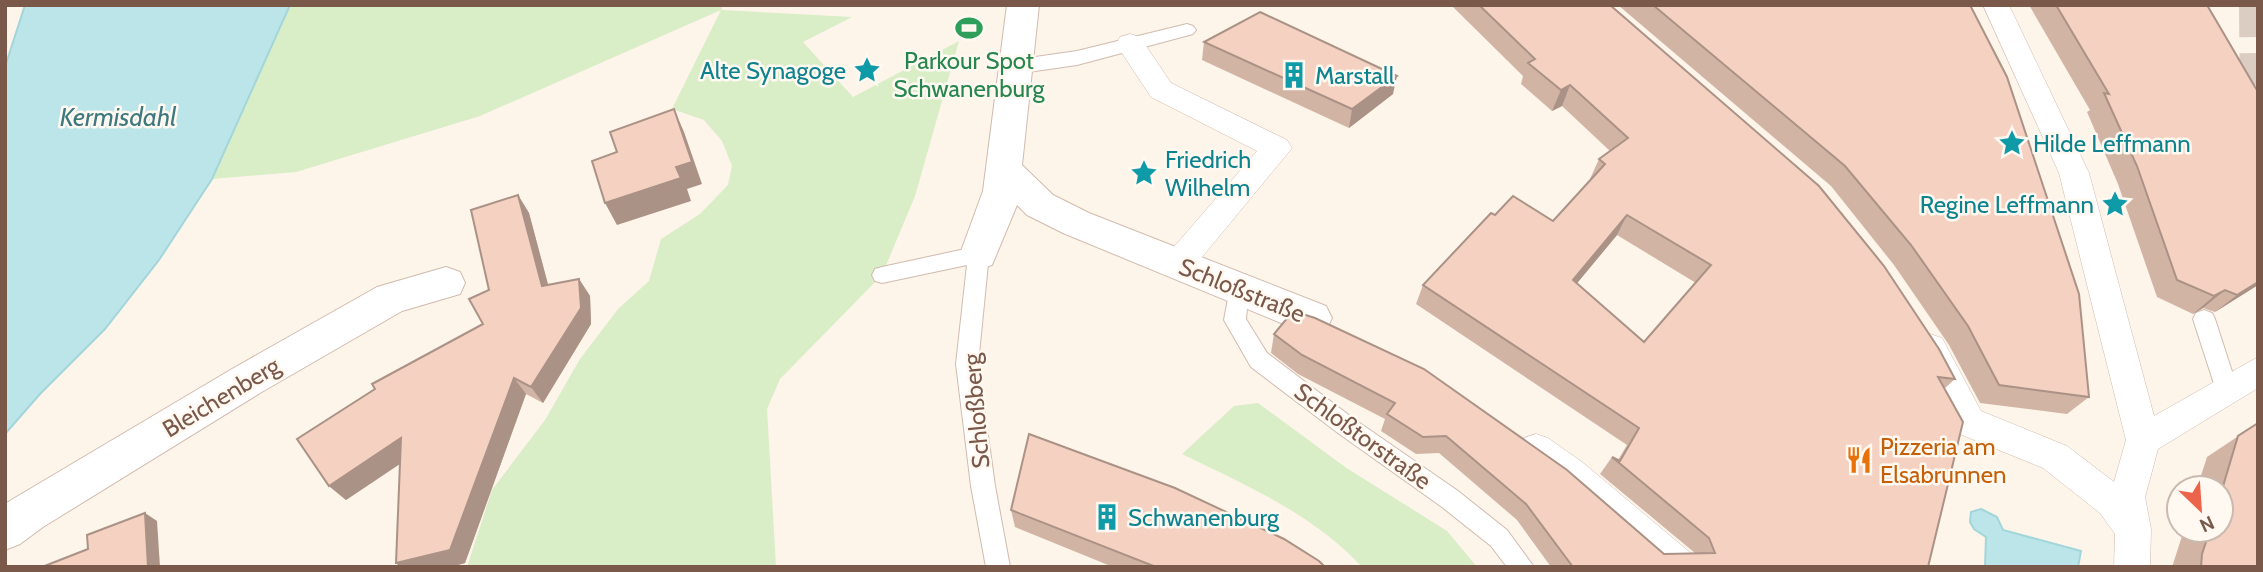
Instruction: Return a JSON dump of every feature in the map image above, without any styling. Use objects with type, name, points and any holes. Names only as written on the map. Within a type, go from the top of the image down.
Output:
[{"type":"street","points":[[979,254],[991,229],[1006,171],[1004,152],[1023,5]]},
{"type":"street","points":[[1996,5],[2074,173],[2143,440],[2127,497],[2133,529],[2132,567]]},
{"type":"street","points":[[1130,44],[1161,90],[1277,148],[1178,264]]},
{"type":"street","name":"Schloßstraße","points":[[1006,171],[1040,205],[1076,223],[1324,324]]},
{"type":"street","name":"Bleichenberg","points":[[5,530],[28,513],[235,388],[391,298],[446,283]]},
{"type":"street","points":[[1912,321],[1935,356],[1969,422],[2054,457],[2112,502],[2133,529]]},
{"type":"street","points":[[2143,440],[2258,372]]},
{"type":"street","points":[[1506,427],[1570,473],[1680,567]]},
{"type":"lane","points":[[1015,67],[1077,58],[1187,30]]},
{"type":"lane","points":[[882,275],[979,254]]},
{"type":"lane","name":"Schloßberg","points":[[979,254],[967,364],[983,486],[998,567]]},
{"type":"lane","name":"Schloßtorstraße","points":[[1238,288],[1235,320],[1259,360],[1346,426],[1450,499],[1499,538],[1522,567]]},
{"type":"lane","points":[[2204,319],[2227,390]]},
{"type":"green space","points":[[290,5],[721,5],[722,10],[852,17],[803,42],[853,97],[959,41],[915,196],[882,275],[780,379],[767,409],[776,567],[467,567],[492,490],[545,420],[580,359],[618,309],[649,281],[661,239],[700,214],[728,185],[732,166],[722,141],[704,120],[672,109],[721,10],[480,116],[296,172],[212,179]]},
{"type":"green space","points":[[1258,403],[1345,467],[1447,531],[1477,567],[1362,567],[1322,531],[1278,502],[1182,454],[1234,406]]},
{"type":"water","name":"Kermisdahl","points":[[25,5],[290,5],[212,179],[159,260],[105,329],[40,394],[5,434],[5,67]]},
{"type":"water","points":[[1981,509],[1997,517],[2003,530],[2081,551],[2078,567],[1985,567],[1986,537],[1974,529],[1970,522],[1971,512]]},
{"type":"building","points":[[1479,5],[1610,5],[1819,186],[1884,266],[1939,349],[1955,379],[1938,377],[1963,422],[1928,567],[1573,567],[1526,504],[1446,436],[1423,437],[1387,414],[1395,403],[1302,355],[1274,334],[1293,311],[1315,318],[1424,369],[1567,470],[1664,554],[1715,553],[1709,538],[1612,457],[1620,461],[1639,428],[1423,285],[1491,213],[1495,215],[1513,196],[1553,221],[1605,164],[1599,159],[1628,138],[1570,85],[1561,90],[1528,63],[1535,59]],"holes":[[[1627,215],[1711,265],[1644,342],[1573,280]]]},
{"type":"building","points":[[1653,5],[1970,5],[2007,77],[2079,294],[2089,397],[1999,385],[1968,326],[1911,245],[1845,166]]},
{"type":"building","points":[[2056,5],[2207,5],[2258,92],[2258,282],[2237,295],[2225,290],[2214,296],[2177,280],[2137,166],[2104,93],[2109,94]]},
{"type":"building","points":[[1260,12],[1397,76],[1352,109],[1204,42]]},
{"type":"building","points":[[674,109],[692,162],[676,167],[681,178],[605,203],[592,161],[617,152],[610,132]]},
{"type":"building","points":[[518,195],[542,286],[579,279],[581,308],[531,387],[514,378],[450,550],[396,563],[401,438],[329,486],[297,439],[375,389],[372,384],[483,324],[469,299],[489,290],[471,210]]},
{"type":"building","points":[[2258,423],[2258,567],[2201,567],[2205,544],[2235,544],[2235,474],[2227,474],[2238,436]]},
{"type":"building","name":"Schwanenburg","points":[[1029,434],[1175,488],[1284,539],[1325,567],[1156,567],[1011,510]]},
{"type":"building","points":[[145,513],[148,567],[42,567],[88,549],[87,535]]},
{"type":"tunnel","points":[[2255,5],[2256,130]]},
{"type":"place","name":"Parkour Spot Schwanenburg","points":[[969,28]]},
{"type":"place","name":"Alte Synagoge","points":[[867,70]]},
{"type":"place","name":"Marstall","points":[[1294,75]]},
{"type":"place","name":"Hilde Leffmann","points":[[2012,143]]},
{"type":"place","name":"Friedrich Wilhelm","points":[[1144,173]]},
{"type":"place","name":"Regine Leffmann","points":[[2115,204]]},
{"type":"place","name":"Pizzeria am Elsabrunnen","points":[[1859,460]]},
{"type":"place","name":"Schwanenburg","points":[[1107,517]]}]
